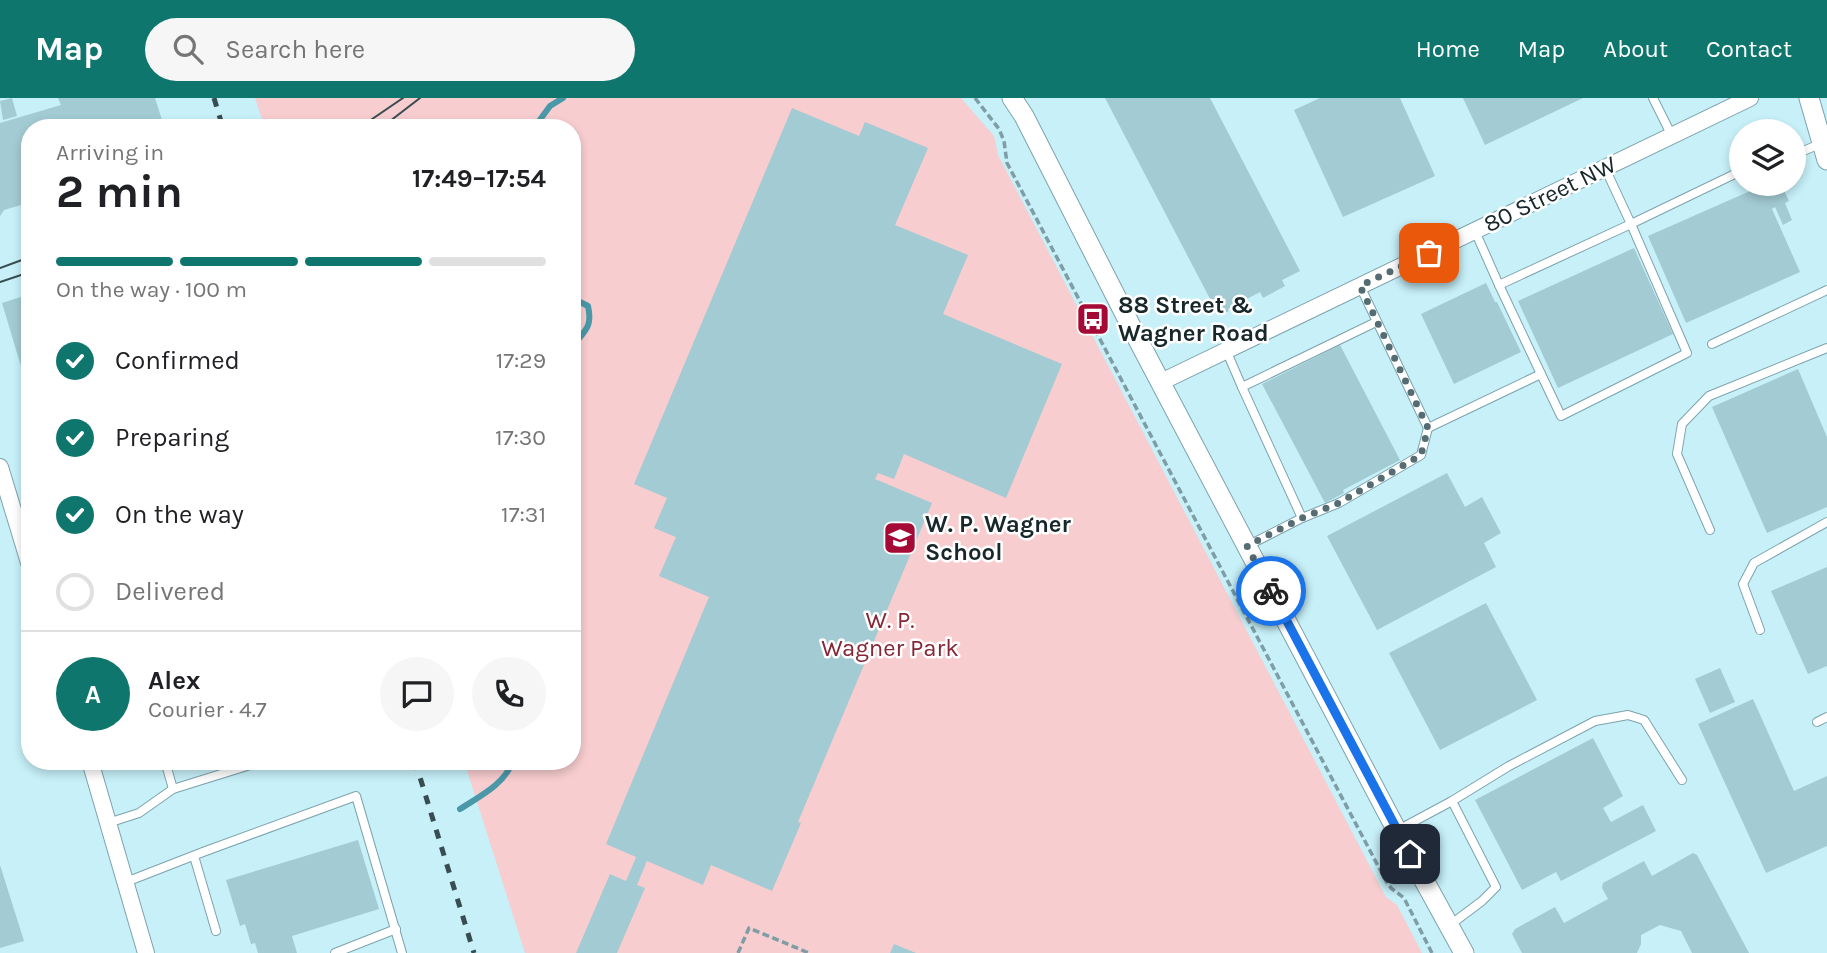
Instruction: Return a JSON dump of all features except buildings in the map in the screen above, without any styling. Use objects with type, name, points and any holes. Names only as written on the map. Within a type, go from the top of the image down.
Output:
[{"type":"street","points":[[1012,98],[1024,116],[1397,831],[1464,953]]},
{"type":"street","name":"80 Street NW","points":[[1161,382],[1750,98]]},
{"type":"street","points":[[1809,98],[1824,152]]},
{"type":"street","points":[[0,467],[21,536]]},
{"type":"street","points":[[92,770],[146,953]]},
{"type":"lane","points":[[1653,98],[1672,136]]},
{"type":"lane","points":[[1806,154],[1824,152]]},
{"type":"lane","points":[[1475,231],[1561,416],[1687,353],[1605,168]]},
{"type":"lane","points":[[1499,285],[1729,177]]},
{"type":"lane","points":[[1247,546],[1339,503],[1421,455],[1428,428],[1360,286]]},
{"type":"lane","points":[[1712,344],[1827,290]]},
{"type":"lane","points":[[1242,387],[1376,322]]},
{"type":"lane","points":[[1710,530],[1678,454],[1682,424],[1709,396],[1827,348]]},
{"type":"lane","points":[[1226,350],[1302,518]]},
{"type":"lane","points":[[1428,428],[1541,374]]},
{"type":"lane","points":[[1760,630],[1743,584],[1754,563],[1827,522]]},
{"type":"lane","points":[[1397,831],[1509,766],[1595,721],[1628,715],[1644,720],[1682,780]]},
{"type":"lane","points":[[1817,722],[1827,718]]},
{"type":"lane","points":[[168,770],[173,789]]},
{"type":"lane","points":[[108,823],[139,813],[173,789],[234,770]]},
{"type":"lane","points":[[126,882],[356,796],[402,953]]},
{"type":"lane","points":[[1450,925],[1496,887],[1452,801]]},
{"type":"lane","points":[[194,856],[216,932]]},
{"type":"lane","points":[[335,953],[396,929]]},
{"type":"path","points":[[975,98],[999,129],[1004,141],[1007,163],[1386,881],[1404,898],[1432,953]]},
{"type":"path","points":[[738,953],[749,928],[809,953]]},
{"type":"green space","name":"W. P. Wagner Park","points":[[255,98],[961,98],[994,136],[998,155],[1386,897],[1397,905],[1422,953],[525,953],[467,770],[581,770],[581,119],[262,119]]},
{"type":"waterway","points":[[541,119],[550,106],[563,98]]},
{"type":"waterway","points":[[581,302],[588,306],[589,319],[581,335]]},
{"type":"waterway","points":[[460,809],[498,783],[508,770]]},
{"type":"tram line","points":[[372,119],[403,98]]},
{"type":"tram line","points":[[393,119],[420,98]]},
{"type":"tram line","points":[[0,268],[21,260]]},
{"type":"tram line","points":[[0,282],[21,275]]},
{"type":"railway","points":[[214,98],[220,119]]},
{"type":"railway","points":[[418,770],[474,953]]},
{"type":"way so far","points":[[1271,591],[1247,546],[1339,503],[1421,455],[1428,428],[1360,286],[1429,253]]},
{"type":"place","name":"88 Street & Wagner Road","points":[[1093,319]]},
{"type":"place","name":"W. P. Wagner School","points":[[900,538]]},
{"type":"route","points":[[1271,591],[1410,854]]}]
